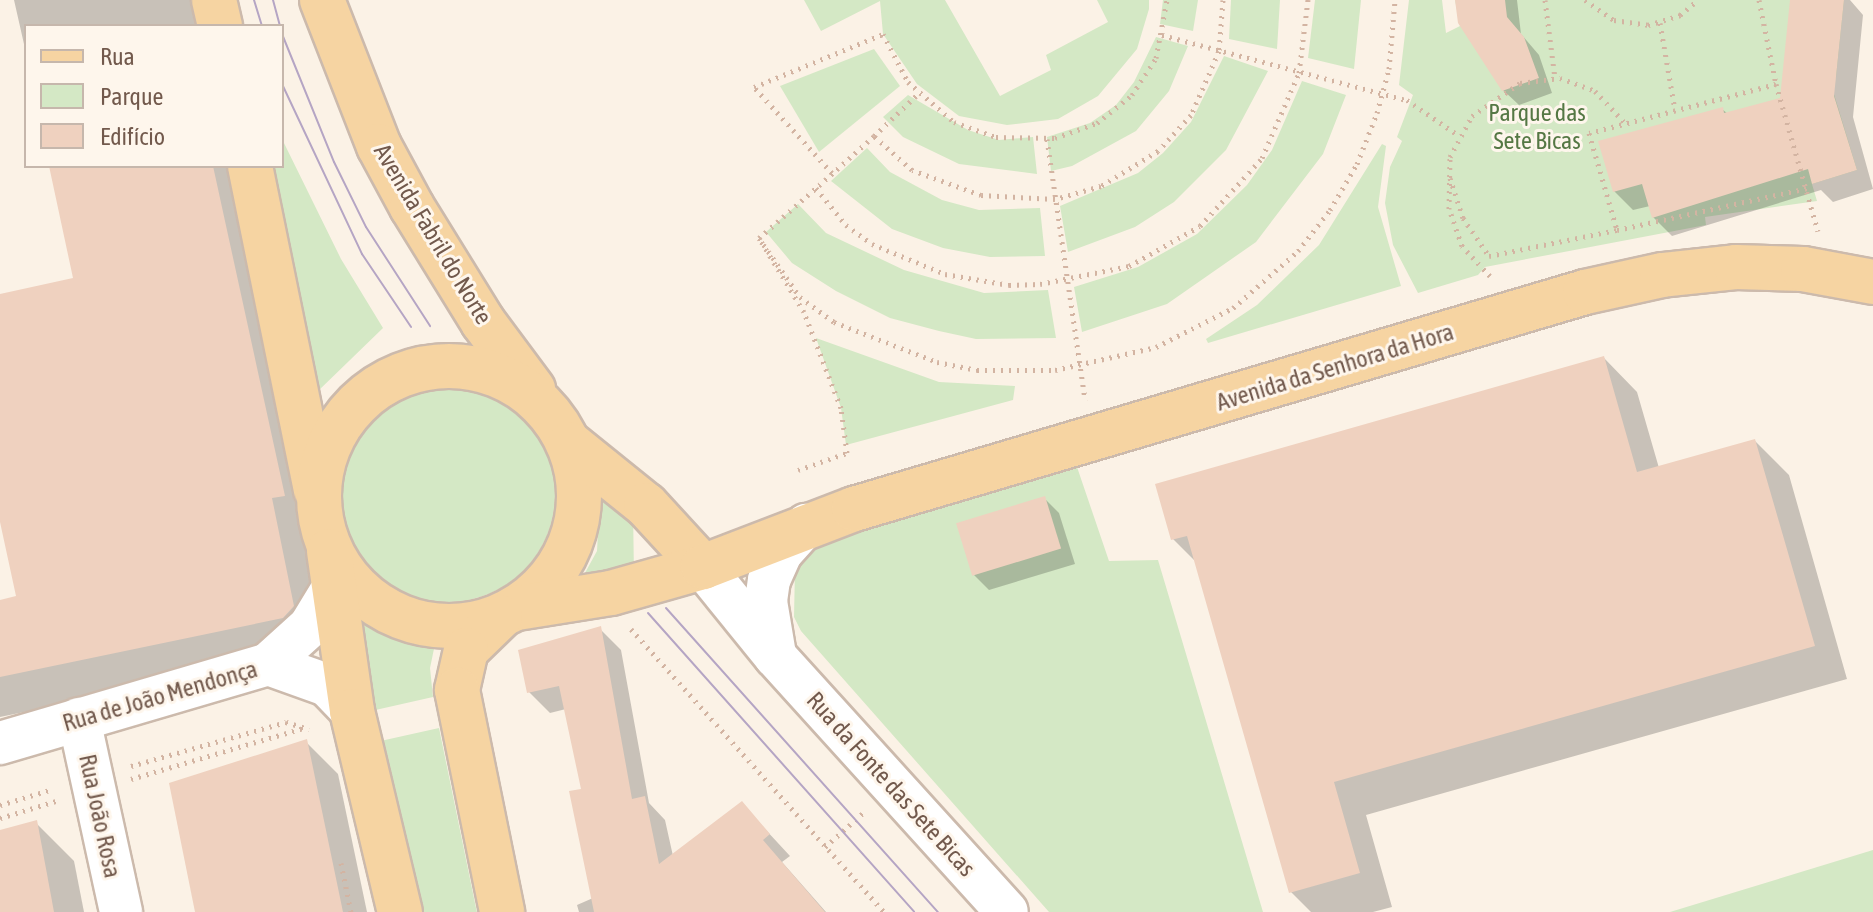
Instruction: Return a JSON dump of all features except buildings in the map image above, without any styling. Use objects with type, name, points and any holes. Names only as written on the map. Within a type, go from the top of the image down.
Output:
[{"type":"main road","points":[[214,0],[220,24]]},
{"type":"main road","name":"Avenida Fabril do Norte","points":[[322,0],[379,146],[412,207],[483,322],[559,427]]},
{"type":"main road","points":[[250,168],[328,544],[333,588],[337,717],[400,912]]},
{"type":"main road","name":"Avenida da Senhora da Hora","points":[[508,613],[611,593],[703,567],[806,525],[1616,285],[1736,267],[1803,269],[1873,282]]},
{"type":"main road","points":[[318,499],[323,460],[340,423],[367,394],[402,373],[441,365],[481,369],[519,385],[559,427],[580,482],[577,521],[564,557],[541,589],[466,650],[457,690],[502,912]]},
{"type":"main road","name":"Rua da Fonte das Sete Bicas","points":[[559,427],[674,534],[703,567]]},
{"type":"main road","name":"Avenida da Senhora da Hora","points":[[674,534],[746,535],[806,525]]},
{"type":"main road","points":[[328,544],[350,581],[384,609],[424,623],[467,624],[508,613]]},
{"type":"street","points":[[775,656],[766,601],[769,580],[781,553],[806,525]]},
{"type":"street","name":"Rua da Fonte das Sete Bicas","points":[[703,567],[775,656],[1007,912]]},
{"type":"street","name":"Rua de João Mendonça","points":[[0,743],[268,664],[310,626],[333,588]]},
{"type":"street","points":[[268,664],[327,685],[337,717]]},
{"type":"street","name":"Rua João Rosa","points":[[79,719],[121,912]]},
{"type":"path","points":[[832,173],[754,87],[883,34],[918,94],[968,129],[996,137],[1047,139],[1089,127],[1118,110],[1144,80],[1162,35],[1167,0]]},
{"type":"path","points":[[874,136],[912,170],[957,189],[1004,199],[1055,199],[1101,186],[1158,151],[1191,115],[1219,51],[1223,0]]},
{"type":"path","points":[[816,188],[858,234],[915,264],[977,281],[1068,281],[1139,262],[1206,220],[1262,158],[1299,73],[1308,0]]},
{"type":"path","points":[[759,238],[800,297],[834,322],[896,350],[977,370],[1082,368],[1183,336],[1233,308],[1277,271],[1315,230],[1345,187],[1383,94],[1395,0]]},
{"type":"path","points":[[1545,0],[1555,79]]},
{"type":"path","points":[[1585,0],[1625,23],[1660,23],[1698,0]]},
{"type":"path","points":[[1448,168],[1463,218],[1489,256],[1808,188],[1776,84],[1759,0]]},
{"type":"path","points":[[1660,23],[1675,110]]},
{"type":"path","points":[[1162,35],[1407,100],[1458,135]]},
{"type":"path","points":[[1482,270],[1456,234],[1448,168],[1458,135],[1502,91],[1532,79],[1555,79],[1595,91],[1626,124]]},
{"type":"path","points":[[1617,230],[1589,133],[1776,84]]},
{"type":"path","points":[[759,238],[918,94]]},
{"type":"path","points":[[1047,139],[1086,405]]},
{"type":"path","points":[[759,238],[804,312],[841,408],[847,453],[798,470]]},
{"type":"path","points":[[625,622],[884,912]]},
{"type":"path","points":[[0,805],[93,786],[337,717]]},
{"type":"path","points":[[0,818],[286,722],[307,727],[315,738]]},
{"type":"path","points":[[825,847],[871,806]]},
{"type":"path","points":[[339,854],[351,912]]},
{"type":"green space","points":[[804,0],[945,0],[1000,96],[1051,70],[1046,55],[1108,22],[1097,0],[1149,0],[1149,9],[1137,49],[1098,96],[1058,119],[1007,125],[959,116],[917,84],[883,34],[880,1],[821,31]]},
{"type":"green space","points":[[1163,0],[1198,0],[1193,31],[1160,24]]},
{"type":"green space","points":[[1231,0],[1280,0],[1277,49],[1229,39]]},
{"type":"green space","points":[[1315,0],[1361,0],[1354,69],[1308,58]]},
{"type":"green space","name":"Parque das Sete Bicas","points":[[1409,0],[1442,0],[1446,33],[1460,26],[1455,0],[1844,0],[1836,77],[1830,81],[1857,170],[1812,184],[1817,201],[1705,217],[1706,225],[1485,267],[1478,275],[1418,293],[1393,245],[1385,203],[1390,167],[1402,141],[1397,137],[1413,95],[1399,85]]},
{"type":"green space","points":[[1156,37],[1188,46],[1169,91],[1136,131],[1072,166],[1051,171],[1047,137],[1090,123],[1116,105],[1134,82]]},
{"type":"green space","points":[[874,49],[900,86],[819,152],[780,86]]},
{"type":"green space","points":[[1224,56],[1268,71],[1226,150],[1174,202],[1135,227],[1068,252],[1060,206],[1138,173],[1163,153],[1191,122]]},
{"type":"green space","points":[[1302,81],[1346,95],[1323,154],[1256,242],[1167,304],[1082,332],[1074,287],[1138,267],[1197,234],[1247,185],[1272,150]]},
{"type":"green space","points":[[908,95],[968,130],[999,140],[1033,137],[1037,174],[959,164],[903,137],[883,117]]},
{"type":"green space","points":[[284,143],[341,259],[383,328],[316,393],[265,168],[284,168]]},
{"type":"green space","points":[[1382,144],[1386,146],[1378,207],[1401,286],[1208,343],[1206,339],[1257,305],[1319,245]]},
{"type":"green space","points":[[867,148],[890,172],[942,200],[979,210],[1040,208],[1045,256],[990,257],[943,248],[892,229],[831,181]]},
{"type":"green space","points":[[798,204],[826,233],[904,270],[984,293],[1048,290],[1056,338],[976,339],[890,318],[836,291],[792,263],[766,232]]},
{"type":"green space","points":[[816,338],[939,382],[1015,386],[1013,400],[846,445],[841,408]]},
{"type":"green space","points":[[448,388],[469,390],[489,397],[507,406],[523,420],[537,436],[546,454],[553,474],[553,516],[546,536],[537,554],[523,570],[507,584],[489,593],[469,600],[448,602],[427,600],[407,593],[389,584],[373,570],[359,554],[350,536],[343,516],[341,495],[343,474],[350,454],[359,436],[373,420],[389,406],[407,397],[427,390]]},
{"type":"green space","points":[[1077,467],[1109,561],[1158,560],[1263,912],[1049,912],[801,631],[794,617],[795,569],[820,540]]},
{"type":"green space","points":[[601,477],[633,508],[634,577],[574,593],[597,551]]},
{"type":"green space","points":[[347,608],[383,634],[435,644],[430,668],[433,697],[371,711]]},
{"type":"green space","points":[[439,728],[477,912],[413,912],[376,742]]},
{"type":"green space","points":[[1873,850],[1873,912],[1670,912]]},
{"type":"tram line","points":[[254,0],[261,24]]},
{"type":"tram line","points":[[273,0],[279,24]]},
{"type":"tram line","points":[[284,39],[334,162],[366,227],[430,326]]},
{"type":"tram line","points":[[284,88],[362,254],[411,327]]},
{"type":"tram line","points":[[666,608],[938,912]]},
{"type":"tram line","points":[[648,613],[914,912]]}]
